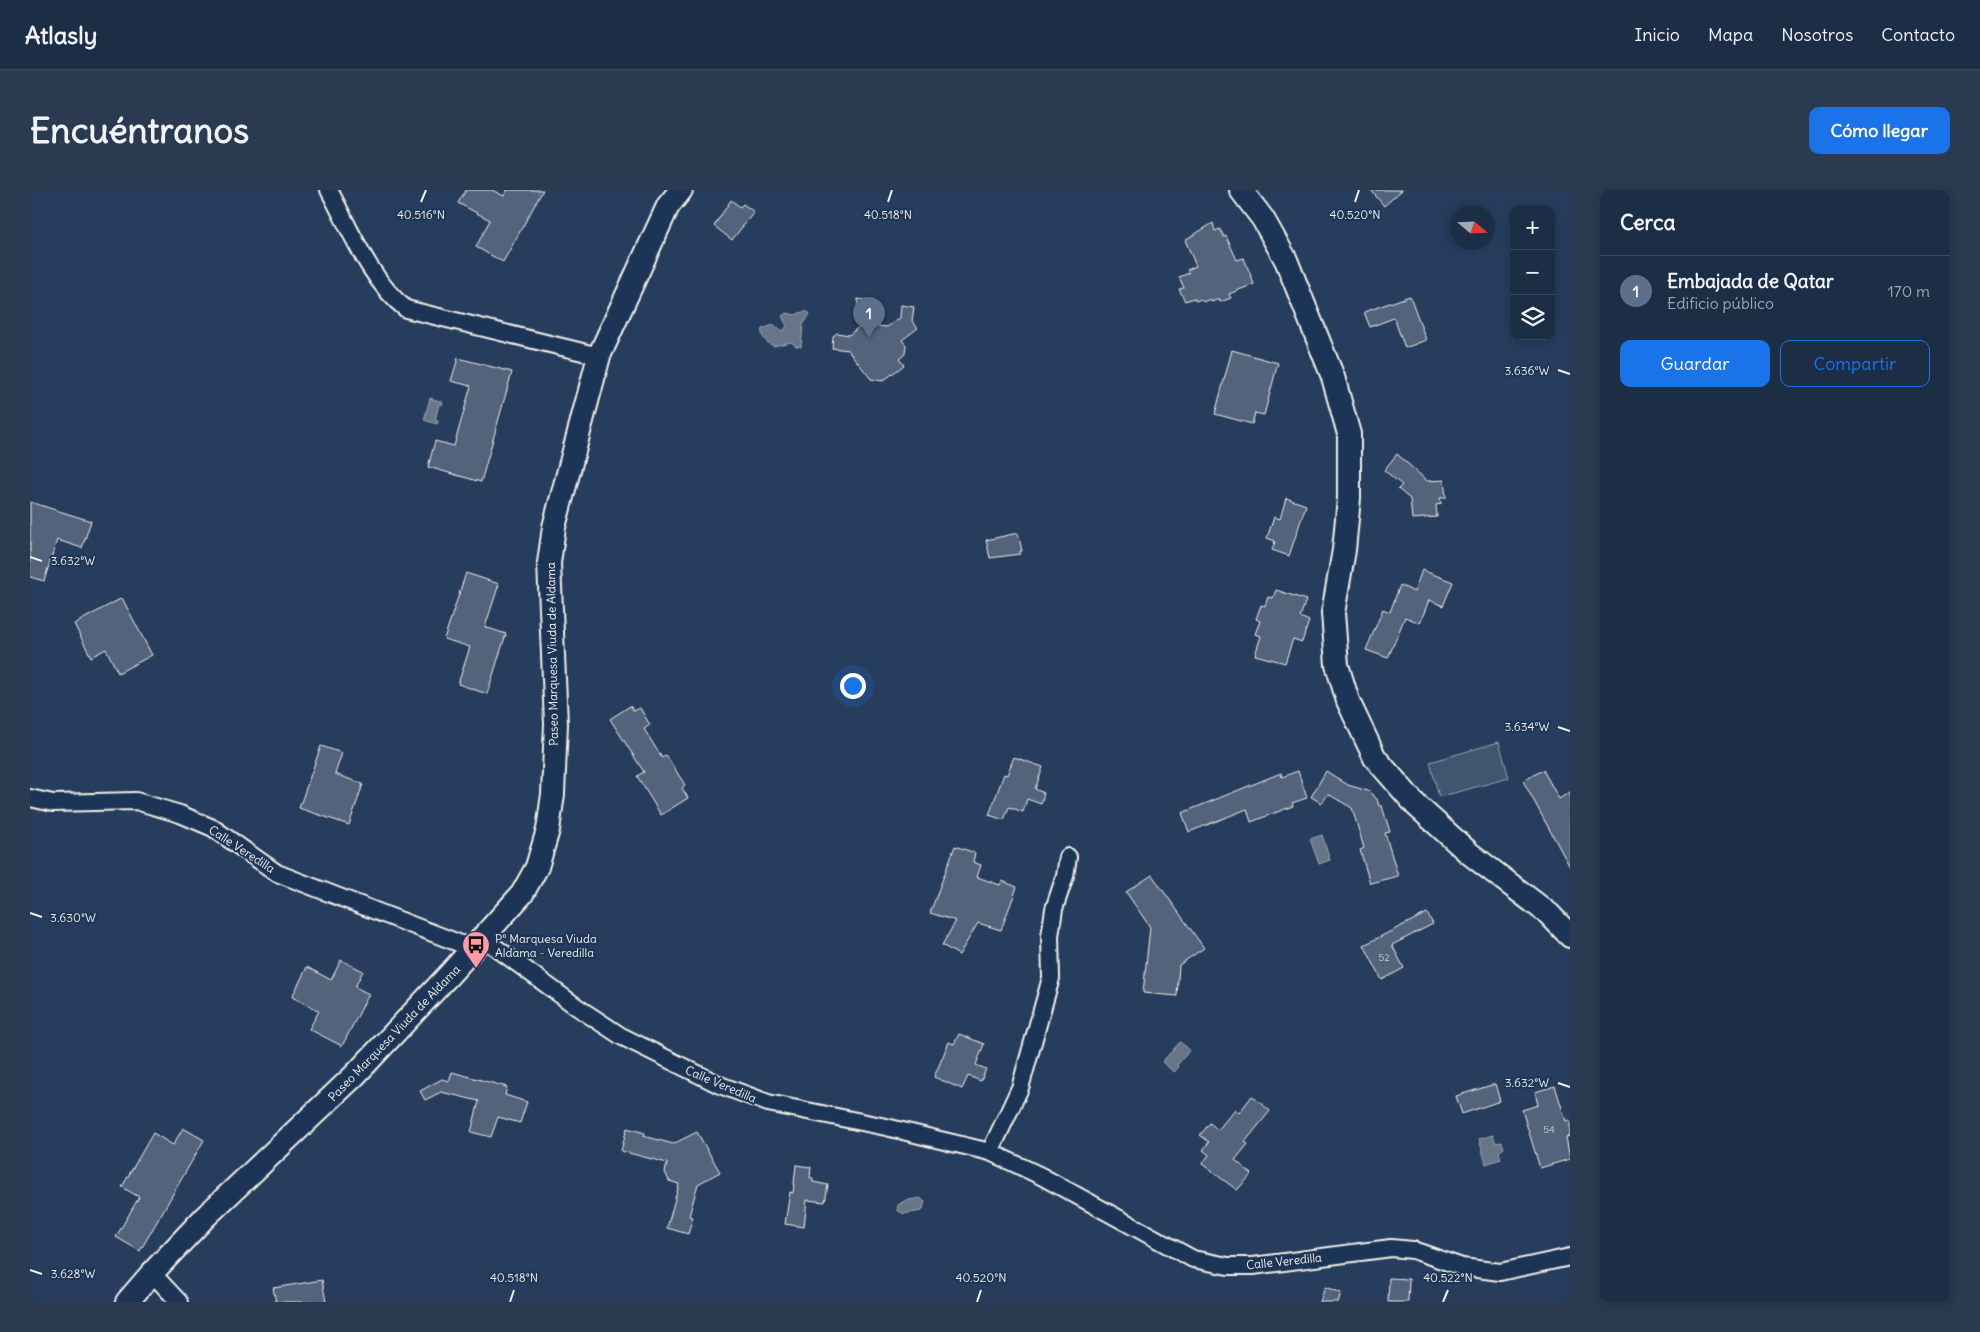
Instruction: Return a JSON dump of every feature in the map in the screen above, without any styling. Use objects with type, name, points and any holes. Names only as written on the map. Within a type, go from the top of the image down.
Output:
[{"type":"street","points":[[329,190],[377,278],[391,297],[406,309],[599,356]]},
{"type":"street","name":"Paseo Marquesa Viuda de Aldama","points":[[127,1302],[152,1272],[205,1217],[356,1075],[479,944],[525,887],[537,867],[548,830],[553,794],[556,724],[549,563],[554,527],[599,356],[668,206],[681,190]]},
{"type":"street","points":[[1241,190],[1263,219],[1286,260],[1333,377],[1349,434],[1350,498],[1344,550],[1333,613],[1337,664],[1348,701],[1375,758],[1416,805],[1469,853],[1549,914],[1570,936]]},
{"type":"street","name":"Calle Veredilla","points":[[30,798],[53,802],[136,801],[180,814],[213,828],[277,872],[479,944],[638,1046],[736,1092],[768,1103],[886,1127],[990,1152],[1041,1176],[1168,1247],[1209,1263],[1228,1266],[1253,1266],[1391,1248],[1413,1250],[1462,1267],[1500,1272],[1570,1257]]},
{"type":"street","points":[[990,1152],[1020,1088],[1051,978],[1050,936],[1054,909],[1065,876],[1068,857]]},
{"type":"street","points":[[152,1272],[179,1302]]},
{"type":"shaded area","points":[[802,312],[810,314],[803,325],[801,347],[791,342],[774,346],[765,339],[762,329],[773,325],[783,331],[787,326],[782,316],[787,313],[795,315]]},
{"type":"shaded area","points":[[430,398],[443,402],[442,405],[439,404],[435,420],[438,421],[437,424],[424,420]]},
{"type":"shaded area","points":[[1499,742],[1509,778],[1439,797],[1430,762]]},
{"type":"shaded area","points":[[1322,835],[1330,860],[1319,864],[1310,839]]},
{"type":"shaded area","points":[[1180,1042],[1190,1050],[1177,1065],[1179,1067],[1174,1072],[1162,1062]]},
{"type":"shaded area","points":[[1493,1135],[1496,1143],[1502,1142],[1504,1148],[1499,1152],[1501,1159],[1486,1164],[1479,1139]]},
{"type":"shaded area","points":[[920,1198],[925,1202],[922,1211],[904,1214],[897,1210],[898,1205],[904,1201]]},
{"type":"building","points":[[466,190],[492,190],[504,196],[507,190],[543,190],[503,262],[476,247],[490,220],[458,203]]},
{"type":"building","points":[[1371,190],[1402,190],[1384,206]]},
{"type":"building","points":[[731,200],[740,207],[743,204],[754,212],[732,240],[714,226]]},
{"type":"building","points":[[1213,223],[1215,231],[1220,229],[1224,237],[1226,236],[1237,260],[1244,258],[1254,284],[1229,294],[1231,298],[1220,302],[1219,299],[1212,302],[1210,299],[1203,302],[1201,299],[1196,301],[1194,298],[1185,301],[1179,289],[1184,288],[1179,277],[1189,273],[1187,270],[1196,266],[1185,240]]},
{"type":"building","points":[[1410,296],[1426,340],[1405,348],[1394,318],[1370,327],[1364,312]]},
{"type":"building","points":[[858,299],[872,301],[870,315],[857,313]]},
{"type":"building","points":[[901,305],[914,307],[912,321],[918,328],[902,340],[906,345],[905,354],[899,359],[904,365],[883,381],[871,379],[848,350],[832,348],[833,336],[837,333],[849,335],[871,317],[878,326],[887,327],[900,318]]},
{"type":"building","points":[[1232,350],[1278,363],[1264,415],[1255,413],[1252,424],[1215,414]]},
{"type":"building","points":[[458,358],[512,372],[481,482],[428,467],[435,441],[454,446],[471,386],[451,381]]},
{"type":"building","points":[[1397,454],[1427,481],[1444,480],[1446,498],[1440,498],[1441,504],[1436,505],[1437,517],[1412,519],[1410,499],[1398,489],[1402,485],[1384,470]]},
{"type":"building","points":[[1286,498],[1306,505],[1289,556],[1272,550],[1275,541],[1267,538],[1274,517],[1280,519]]},
{"type":"building","points":[[30,502],[91,521],[82,548],[57,540],[44,581],[30,577]]},
{"type":"building","points":[[1018,533],[1022,551],[1020,551],[1020,554],[990,558],[986,540]]},
{"type":"building","points":[[1422,570],[1453,582],[1443,606],[1429,600],[1420,623],[1405,617],[1388,658],[1366,650],[1383,609],[1390,612],[1400,585],[1414,592]]},
{"type":"building","points":[[466,573],[499,584],[485,627],[506,634],[487,694],[458,684],[470,647],[444,639]]},
{"type":"building","points":[[1276,590],[1306,600],[1300,617],[1309,621],[1302,642],[1293,639],[1285,663],[1255,655],[1261,636],[1255,634],[1260,621],[1256,619],[1261,605],[1265,606],[1268,597],[1273,598]]},
{"type":"building","points":[[122,598],[152,655],[118,673],[106,649],[91,657],[74,624]]},
{"type":"building","points":[[630,706],[634,711],[640,708],[650,725],[644,729],[662,758],[666,755],[685,785],[682,788],[688,798],[661,815],[637,776],[644,772],[610,719]]},
{"type":"building","points":[[321,746],[342,753],[335,774],[363,784],[349,825],[299,808]]},
{"type":"building","points":[[1014,757],[1043,767],[1035,789],[1044,793],[1041,804],[1027,799],[1023,812],[1009,807],[1004,820],[989,815],[1004,774],[1007,775]]},
{"type":"building","points":[[1543,770],[1559,799],[1570,792],[1570,867],[1523,781]]},
{"type":"building","points":[[1298,771],[1307,798],[1292,803],[1293,806],[1251,822],[1247,809],[1189,832],[1182,813],[1281,773],[1282,777]]},
{"type":"building","points":[[1326,771],[1348,785],[1368,791],[1377,799],[1379,806],[1382,806],[1390,832],[1385,833],[1398,876],[1370,883],[1360,850],[1364,848],[1352,808],[1328,794],[1322,803],[1311,797]]},
{"type":"building","points":[[955,846],[975,853],[973,862],[981,865],[977,877],[1000,885],[1002,881],[1017,887],[1001,930],[978,923],[959,955],[942,945],[956,921],[930,913]]},
{"type":"building","points":[[1152,875],[1204,948],[1179,965],[1177,996],[1143,993],[1150,927],[1126,892]]},
{"type":"building","points":[[1427,913],[1433,924],[1392,945],[1404,968],[1382,980],[1364,945]]},
{"type":"building","points":[[341,960],[363,971],[355,987],[369,994],[342,1046],[309,1029],[319,1011],[292,997],[307,967],[331,980]]},
{"type":"building","points":[[959,1034],[984,1044],[976,1065],[986,1069],[981,1081],[968,1076],[962,1089],[934,1077],[949,1042],[954,1044]]},
{"type":"building","points":[[452,1072],[507,1087],[505,1095],[527,1102],[520,1123],[498,1117],[491,1137],[471,1132],[479,1101],[441,1092],[425,1100],[420,1091],[442,1079],[449,1081]]},
{"type":"building","points":[[1495,1084],[1500,1101],[1462,1114],[1456,1096]]},
{"type":"building","points":[[1555,1086],[1566,1121],[1570,1120],[1570,1136],[1566,1137],[1570,1159],[1540,1168],[1522,1110],[1538,1105],[1535,1092]]},
{"type":"building","points":[[1252,1096],[1270,1111],[1245,1142],[1248,1144],[1235,1160],[1252,1174],[1237,1190],[1202,1164],[1209,1155],[1203,1150],[1209,1142],[1200,1135],[1210,1123],[1218,1130],[1235,1109],[1239,1113]]},
{"type":"building","points":[[183,1128],[204,1140],[140,1251],[116,1237],[139,1197],[122,1187],[153,1133],[173,1145]]},
{"type":"building","points":[[627,1128],[645,1133],[644,1136],[673,1144],[697,1132],[720,1172],[698,1184],[689,1216],[693,1217],[688,1234],[667,1228],[679,1184],[669,1181],[665,1172],[667,1163],[621,1151]]},
{"type":"building","points":[[796,1165],[811,1167],[810,1178],[813,1178],[813,1182],[828,1185],[825,1202],[807,1200],[804,1227],[785,1224],[790,1192],[793,1193]]},
{"type":"building","points":[[1389,1278],[1409,1279],[1408,1302],[1388,1302]]},
{"type":"building","points":[[322,1280],[326,1302],[276,1302],[273,1288]]},
{"type":"building","points":[[1325,1287],[1341,1293],[1338,1302],[1320,1302]]},
{"type":"place","name":"Embajada de Qatar","points":[[869,338]]},
{"type":"place","name":"Pº Marquesa Viuda Aldama - Veredilla","points":[[476,969]]}]
